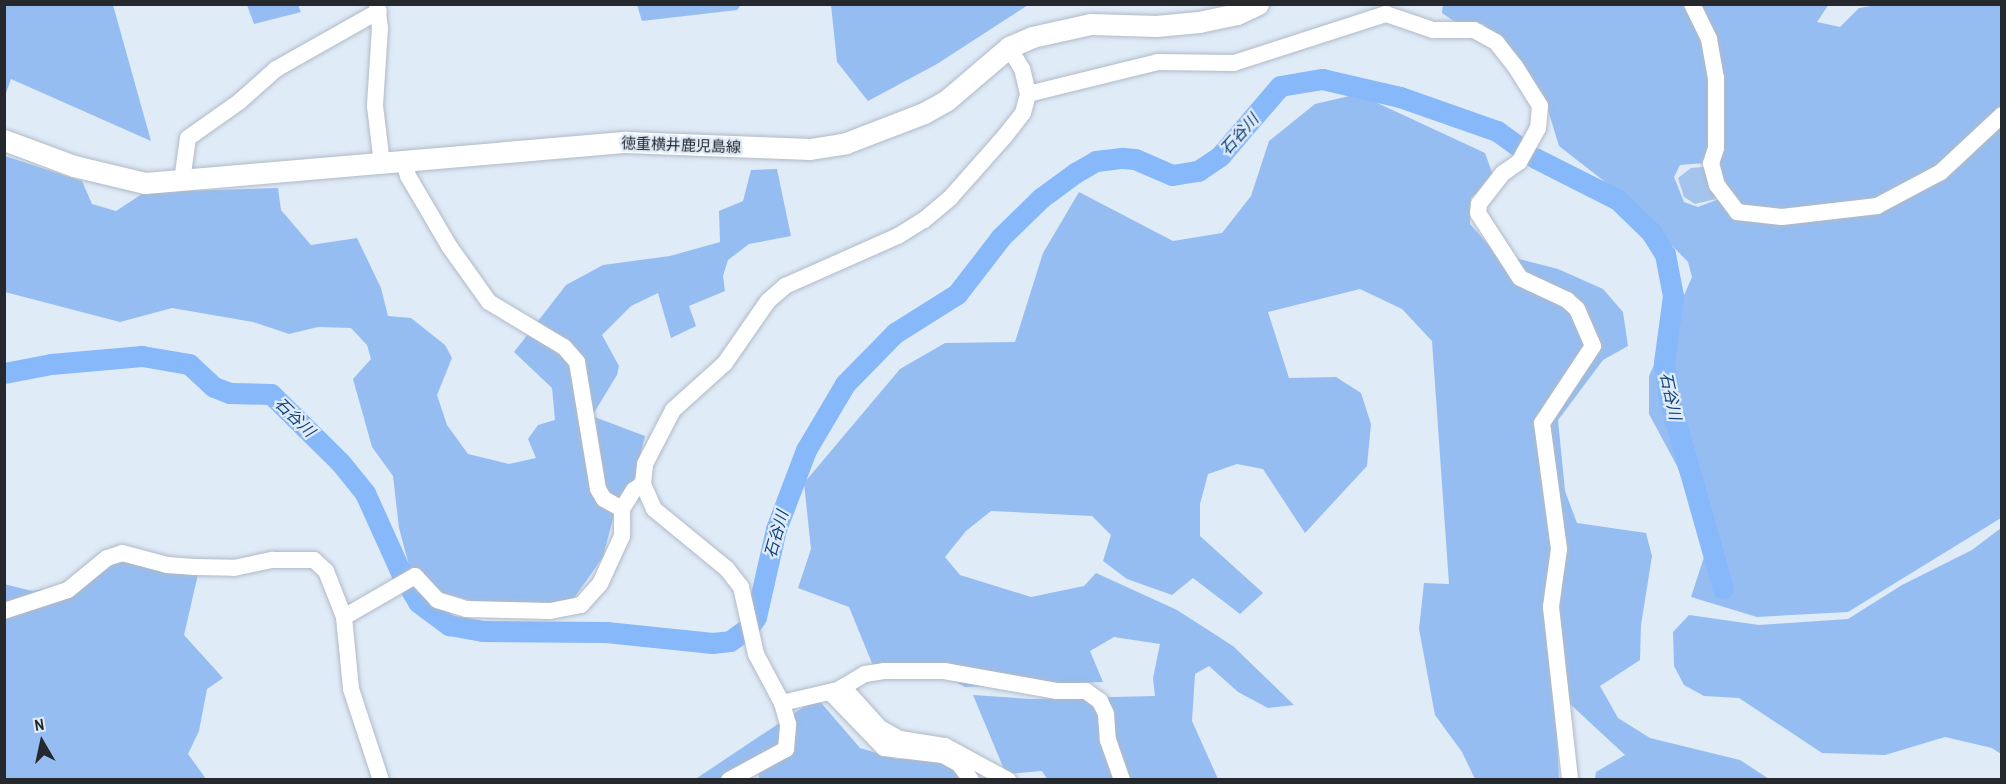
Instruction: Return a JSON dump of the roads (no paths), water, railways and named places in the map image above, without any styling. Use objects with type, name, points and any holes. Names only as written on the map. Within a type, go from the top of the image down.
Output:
[{"type":"main road","name":"徳重横井鹿児島線","points":[[4,140],[108,175],[145,183],[182,182],[626,142],[778,149],[846,143],[897,126],[947,100],[1009,47],[1064,27],[1091,24],[1178,25],[1218,19],[1258,4]]},
{"type":"street","points":[[1692,4],[1709,39],[1716,78],[1716,148],[1712,163],[1717,185],[1737,212],[1782,217],[1877,206],[1941,172],[2001,116]]},
{"type":"street","points":[[378,8],[374,86],[382,164]]},
{"type":"street","points":[[182,182],[188,138],[239,102],[276,69],[378,8]]},
{"type":"street","points":[[1028,93],[1158,62],[1234,63],[1386,14],[1433,30],[1474,30],[1496,42],[1515,66],[1540,106],[1538,128],[1518,162],[1503,173],[1479,204],[1478,213],[1520,278],[1567,300],[1577,309],[1593,346],[1542,423],[1559,549],[1551,607],[1570,780]]},
{"type":"street","points":[[729,780],[786,748],[788,724],[783,703],[766,678],[741,587],[727,569],[664,519],[647,498],[643,484],[645,464],[673,410],[725,363],[768,302],[803,276],[898,236],[924,220],[951,197],[1005,136],[1023,113],[1028,93],[1022,69],[1009,47]]},
{"type":"street","points":[[404,162],[419,196],[489,302],[564,346],[577,362],[598,489],[604,499],[622,509]]},
{"type":"street","points":[[344,617],[396,584],[415,576],[437,600],[467,609],[567,610],[592,596],[600,584],[622,536],[622,509],[633,490],[643,484]]},
{"type":"street","points":[[4,611],[68,590],[107,558],[122,553],[167,565],[195,567],[234,568],[273,560],[314,560],[326,571],[344,617],[351,689],[381,780]]},
{"type":"street","points":[[783,703],[837,690],[865,674],[884,671],[945,671],[1015,685],[1086,691],[1100,701],[1106,714],[1108,740],[1122,780]]},
{"type":"street","points":[[837,690],[884,748],[943,755],[959,764],[971,780]]},
{"type":"street","points":[[837,690],[890,734],[900,739],[945,746],[1008,780]]},
{"type":"waterway","name":"石谷川","points":[[4,373],[51,364],[142,356],[189,364],[214,387],[230,393],[271,394],[340,462],[365,493],[402,575],[418,602],[449,625],[482,631],[606,632],[712,643],[730,641],[749,627],[756,617],[776,529],[806,450],[845,384],[895,333],[957,294],[1001,237],[1041,198],[1075,173],[1096,161],[1122,158],[1135,159],[1172,175],[1198,171],[1220,156],[1280,86],[1322,79],[1400,97],[1497,131],[1516,145]]},
{"type":"waterway","name":"石谷川","points":[[1535,158],[1618,200],[1651,232],[1665,254],[1673,296],[1664,363],[1669,398],[1723,589]]}]
